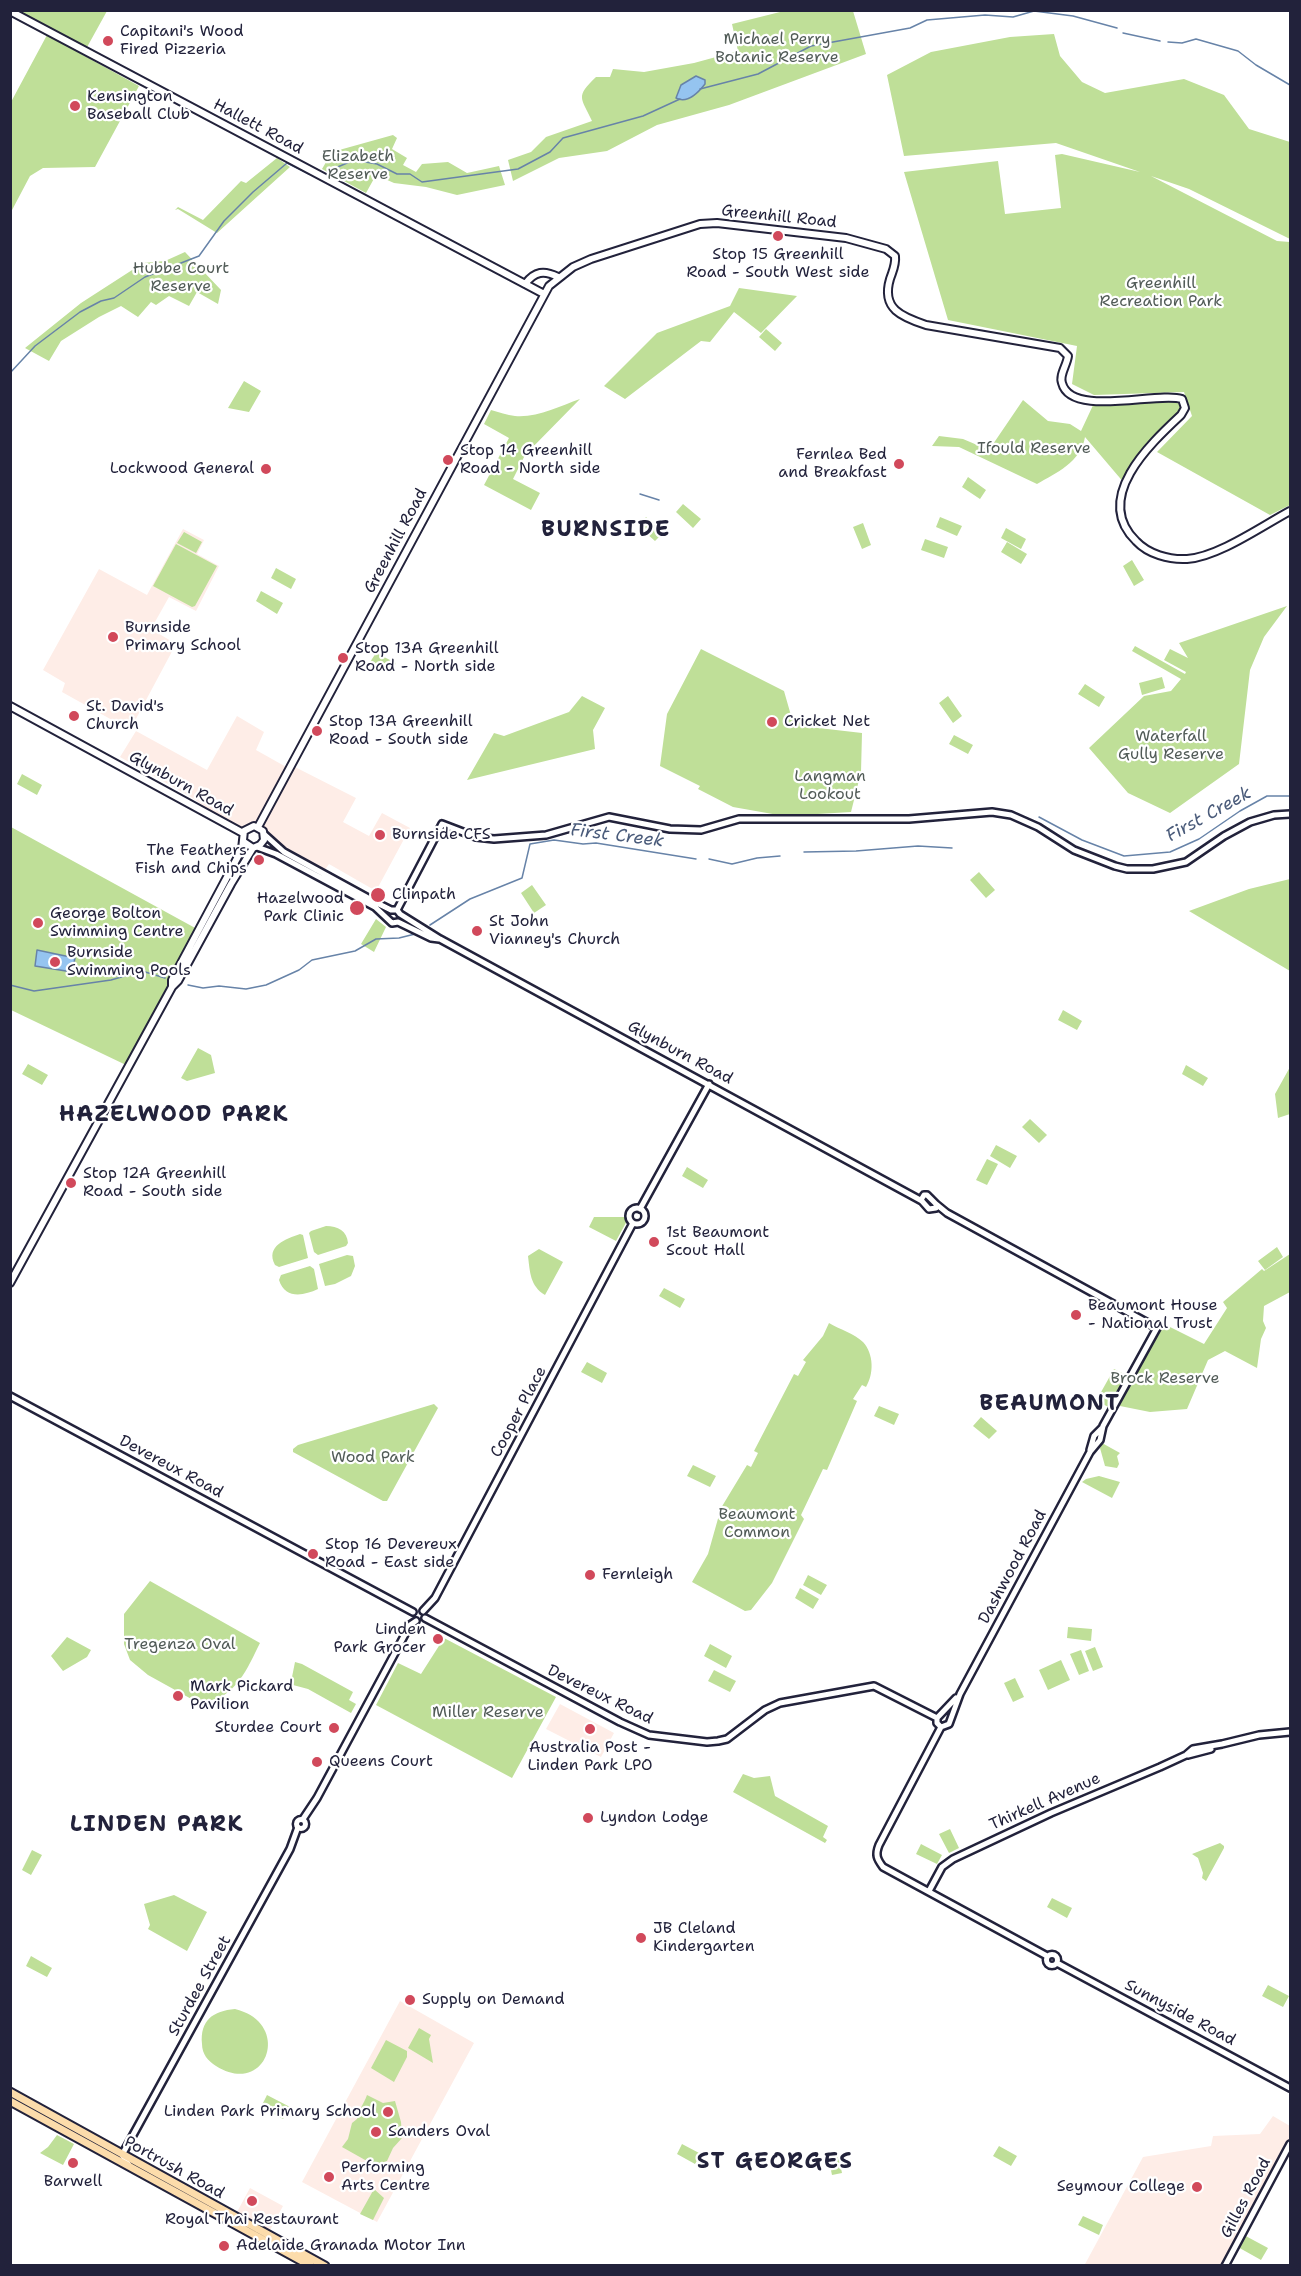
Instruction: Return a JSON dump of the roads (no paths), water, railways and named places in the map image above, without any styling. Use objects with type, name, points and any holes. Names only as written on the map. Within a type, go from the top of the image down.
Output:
[{"type":"highway","name":"Portrush Road","points":[[10,2092],[325,2265]]},
{"type":"highway","name":"Portrush Road","points":[[10,2101],[311,2265]]},
{"type":"highway","points":[[109,2156],[122,2155]]},
{"type":"main road","name":"Hallett Road","points":[[10,11],[544,294]]},
{"type":"main road","name":"Greenhill Road","points":[[258,827],[544,294],[558,277],[573,267],[591,259],[700,224],[717,223],[825,235],[877,245],[895,256],[896,265],[890,281],[888,297],[897,313],[907,319],[926,325],[1060,348],[1068,356],[1062,384],[1070,393],[1086,400],[1110,402],[1182,399],[1185,408],[1181,415],[1140,458],[1130,473],[1122,493],[1122,517],[1126,528],[1143,547],[1154,553],[1171,558],[1196,557],[1234,541],[1290,511]]},
{"type":"main road","points":[[525,284],[540,272],[558,277]]},
{"type":"main road","name":"Glynburn Road","points":[[10,706],[243,833]]},
{"type":"main road","points":[[10,1283],[172,987],[178,981],[231,884],[255,847],[262,843],[264,834],[258,827],[248,827],[243,833],[244,842],[172,980],[172,987]]},
{"type":"main road","points":[[244,842],[255,847]]},
{"type":"street","points":[[255,847],[276,854],[366,902],[387,918],[396,911],[442,824],[476,837],[494,839],[546,835],[609,817],[670,829],[701,830],[739,819],[909,819],[992,812],[1011,815],[1038,827],[1074,849],[1115,866],[1127,869],[1153,869],[1185,862],[1250,822],[1274,815],[1290,814]]},
{"type":"street","name":"Glynburn Road","points":[[264,834],[284,852],[396,911],[440,939],[906,1191],[923,1198],[929,1209],[935,1207],[947,1213],[1143,1320]]},
{"type":"street","points":[[396,911],[398,922]]},
{"type":"street","name":"Glynburn Road","points":[[387,918],[431,938],[440,939]]},
{"type":"street","points":[[640,1209],[709,1084]]},
{"type":"street","points":[[640,1209],[645,1219],[640,1224],[633,1223],[630,1214],[633,1210],[640,1209]]},
{"type":"street","name":"Cooper Place","points":[[423,1611],[435,1598],[633,1223]]},
{"type":"street","points":[[1143,1320],[1150,1333],[1145,1349]]},
{"type":"street","name":"Dashwood Road","points":[[960,1694],[1090,1452],[1100,1440],[1103,1426],[1157,1328],[1143,1320]]},
{"type":"street","name":"Devereux Road","points":[[10,1396],[413,1612]]},
{"type":"street","points":[[418,1609],[423,1611],[425,1618],[416,1621],[413,1612],[418,1609]]},
{"type":"street","name":"Devereux Road","points":[[425,1618],[620,1722],[649,1735],[718,1742],[727,1739],[765,1710],[780,1703],[874,1686],[937,1718]]},
{"type":"street","name":"Sturdee Street","points":[[122,2155],[290,1849],[298,1827],[304,1827],[303,1819],[317,1798],[411,1625],[416,1621]]},
{"type":"street","points":[[941,1727],[937,1723],[937,1718],[960,1694]]},
{"type":"street","points":[[929,1891],[883,1867],[877,1859],[879,1845],[941,1727],[950,1724],[950,1718],[960,1694]]},
{"type":"street","points":[[943,1713],[950,1718]]},
{"type":"street","name":"Thirkell Avenue","points":[[929,1891],[942,1867],[953,1859],[1051,1813],[1186,1755],[1259,1735],[1290,1732]]},
{"type":"street","name":"Sunnyside Road","points":[[929,1891],[1047,1956],[1047,1964],[1057,1963],[1290,2088]]},
{"type":"street","name":"Gilles Road","points":[[1225,2265],[1290,2144]]},
{"type":"street","points":[[122,2155],[126,2163],[140,2173]]},
{"type":"water","points":[[696,76],[705,80],[705,84],[696,94],[684,100],[676,98],[681,85]]},
{"type":"water","name":"Burnside Swimming Pools","points":[[37,950],[75,958],[72,972],[35,966]]},
{"type":"waterway","points":[[700,89],[758,74],[811,46],[910,28],[927,20],[985,15],[1013,17],[1034,11],[1073,16],[1117,28]]},
{"type":"waterway","points":[[1123,33],[1160,41]]},
{"type":"waterway","points":[[1168,42],[1182,43],[1196,39],[1238,51],[1256,65],[1290,85]]},
{"type":"waterway","points":[[333,169],[354,160],[377,164],[397,174],[410,174],[422,182],[518,169],[550,152],[563,138],[643,116],[680,99]]},
{"type":"waterway","points":[[10,373],[35,346],[80,312],[101,301],[114,298],[145,277],[199,256],[224,221],[287,163],[309,174]]},
{"type":"waterway","points":[[640,494],[659,500]]},
{"type":"waterway","name":"First Creek","points":[[1039,817],[1082,840],[1124,856],[1170,852],[1199,839],[1267,796],[1290,796]]},
{"type":"waterway","name":"First Creek","points":[[430,925],[470,899],[522,878],[530,844],[554,840],[583,844],[596,843],[696,859]]},
{"type":"waterway","name":"First Creek","points":[[804,852],[918,846],[952,848]]},
{"type":"waterway","name":"First Creek","points":[[709,859],[732,864],[757,858],[780,856]]},
{"type":"waterway","name":"First Creek","points":[[188,985],[203,988],[219,986],[246,989],[266,985],[299,970],[312,960],[355,951],[376,939],[399,938],[415,934]]},
{"type":"waterway","name":"First Creek","points":[[10,985],[34,991],[111,980],[142,971],[165,978]]},
{"type":"place","name":"Capitani's Wood Fired Pizzeria","points":[[108,41]]},
{"type":"place","name":"Kensington Baseball Club","points":[[75,106]]},
{"type":"place","name":"Stop 15 Greenhill Road - South West side","points":[[778,236]]},
{"type":"place","name":"Stop 14 Greenhill Road - North side","points":[[448,460]]},
{"type":"place","name":"Fernlea Bed and Breakfast","points":[[899,464]]},
{"type":"place","name":"Lockwood General","points":[[266,469]]},
{"type":"place","name":"Burnside Primary School","points":[[113,637]]},
{"type":"place","name":"Stop 13A Greenhill Road - North side","points":[[343,658]]},
{"type":"place","name":"St. David's Church","points":[[74,716]]},
{"type":"place","name":"Cricket Net","points":[[772,722]]},
{"type":"place","name":"Stop 13A Greenhill Road - South side","points":[[317,731]]},
{"type":"place","name":"Burnside CFS","points":[[380,835]]},
{"type":"place","name":"The Feathers Fish and Chips","points":[[259,860]]},
{"type":"place","name":"Clinpath","points":[[378,895]]},
{"type":"place","name":"Hazelwood Park Clinic","points":[[357,908]]},
{"type":"place","name":"George Bolton Swimming Centre","points":[[38,923]]},
{"type":"place","name":"St John Vianney's Church","points":[[477,931]]},
{"type":"place","name":"Burnside Swimming Pools","points":[[55,962]]},
{"type":"place","name":"Stop 12A Greenhill Road - South side","points":[[71,1183]]},
{"type":"place","name":"1st Beaumont Scout Hall","points":[[654,1242]]},
{"type":"place","name":"Beaumont House - National Trust","points":[[1076,1315]]},
{"type":"place","name":"Stop 16 Devereux Road - East side","points":[[313,1554]]},
{"type":"place","name":"Fernleigh","points":[[590,1575]]},
{"type":"place","name":"Linden Park Grocer","points":[[438,1639]]},
{"type":"place","name":"Mark Pickard Pavilion","points":[[178,1696]]},
{"type":"place","name":"Sturdee Court","points":[[334,1728]]},
{"type":"place","name":"Australia Post - Linden Park LPO","points":[[590,1729]]},
{"type":"place","name":"Queens Court","points":[[317,1762]]},
{"type":"place","name":"Lyndon Lodge","points":[[588,1818]]},
{"type":"place","name":"JB Cleland Kindergarten","points":[[641,1938]]},
{"type":"place","name":"Supply on Demand","points":[[410,2000]]},
{"type":"place","name":"Linden Park Primary School","points":[[388,2112]]},
{"type":"place","name":"Sanders Oval","points":[[376,2132]]},
{"type":"place","name":"Barwell","points":[[73,2163]]},
{"type":"place","name":"Performing Arts Centre","points":[[329,2177]]},
{"type":"place","name":"Seymour College","points":[[1197,2187]]},
{"type":"place","name":"Royal Thai Restaurant","points":[[252,2201]]},
{"type":"place","name":"Adelaide Granada Motor Inn","points":[[224,2246]]},
{"type":"district","name":"BURNSIDE","points":[[606,530]]},
{"type":"district","name":"HAZELWOOD PARK","points":[[174,1115]]},
{"type":"district","name":"BEAUMONT","points":[[1050,1404]]},
{"type":"district","name":"LINDEN PARK","points":[[157,1825]]},
{"type":"district","name":"ST GEORGES","points":[[775,2162]]},
{"type":"park label","name":"Michael Perry Botanic Reserve","points":[[777,49]]},
{"type":"park label","name":"Elizabeth Reserve","points":[[358,166]]},
{"type":"park label","name":"Hubbe Court Reserve","points":[[181,278]]},
{"type":"park label","name":"Greenhill Recreation Park","points":[[1161,293]]},
{"type":"park label","name":"Ifould Reserve","points":[[1034,449]]},
{"type":"park label","name":"Waterfall Gully Reserve","points":[[1171,746]]},
{"type":"park label","name":"Langman Lookout","points":[[830,786]]},
{"type":"park label","name":"Brock Reserve","points":[[1165,1379]]},
{"type":"park label","name":"Wood Park","points":[[373,1458]]},
{"type":"park label","name":"Beaumont Common","points":[[757,1524]]},
{"type":"park label","name":"Tregenza Oval","points":[[180,1645]]},
{"type":"park label","name":"Miller Reserve","points":[[488,1713]]}]
